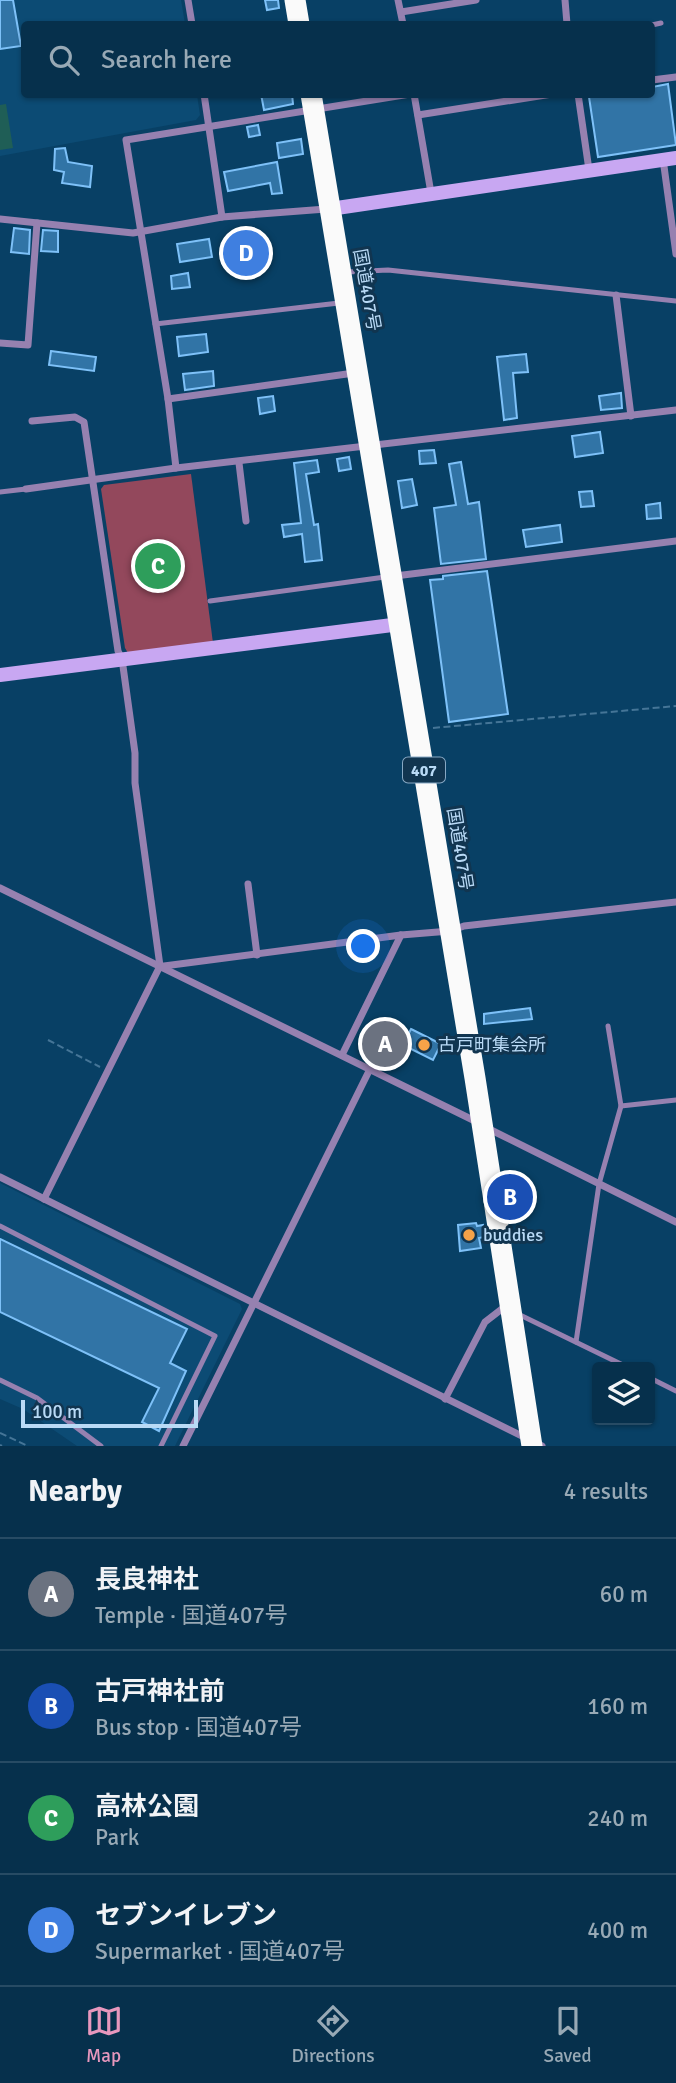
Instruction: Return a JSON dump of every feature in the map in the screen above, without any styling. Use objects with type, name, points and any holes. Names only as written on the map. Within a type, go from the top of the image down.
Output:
[{"type":"highway","points":[[295,0],[298,21]]},
{"type":"highway","name":"国道407号","points":[[312,102],[535,1444]]},
{"type":"street","points":[[188,0],[192,21]]},
{"type":"street","points":[[398,0],[402,21]]},
{"type":"street","points":[[401,12],[436,3],[471,0]]},
{"type":"street","points":[[565,0],[567,21]]},
{"type":"street","points":[[655,80],[676,77]]},
{"type":"street","points":[[205,98],[222,217]]},
{"type":"street","points":[[176,468],[168,399],[126,140],[209,127],[312,102],[362,98]]},
{"type":"street","points":[[413,98],[431,194]]},
{"type":"street","points":[[418,115],[526,98]]},
{"type":"street","points":[[579,98],[589,170]]},
{"type":"street","points":[[0,219],[133,233],[222,217],[330,209],[670,159],[676,254]]},
{"type":"street","points":[[0,343],[28,345],[37,223]]},
{"type":"street","points":[[616,295],[631,415]]},
{"type":"street","points":[[168,399],[358,372]]},
{"type":"street","points":[[26,489],[176,468],[239,463],[676,410]]},
{"type":"street","points":[[32,421],[75,417],[84,422],[135,752],[138,810],[160,966],[44,1199]]},
{"type":"street","points":[[239,463],[246,521]]},
{"type":"street","points":[[392,576],[676,541]]},
{"type":"street","points":[[0,675],[400,624]]},
{"type":"street","points":[[248,884],[257,955]]},
{"type":"street","points":[[0,888],[676,1222]]},
{"type":"street","points":[[160,966],[173,967],[401,935],[450,931],[464,926],[676,902]]},
{"type":"street","points":[[342,1055],[401,935]]},
{"type":"street","points":[[183,1446],[370,1069]]},
{"type":"street","points":[[0,1177],[535,1444]]},
{"type":"street","points":[[445,1399],[485,1322],[499,1310],[511,1307]]},
{"type":"lane","points":[[655,24],[661,23]]},
{"type":"lane","points":[[341,272],[387,270],[676,302]]},
{"type":"lane","points":[[155,324],[346,303]]},
{"type":"lane","points":[[0,492],[26,489]]},
{"type":"lane","points":[[210,601],[392,576]]},
{"type":"lane","points":[[576,1342],[599,1184],[621,1106],[608,1026]]},
{"type":"lane","points":[[621,1106],[676,1100]]},
{"type":"lane","points":[[0,1226],[215,1336],[161,1446]]},
{"type":"lane","points":[[511,1307],[617,1362]]},
{"type":"lane","points":[[0,1380],[37,1398],[101,1446]]},
{"type":"lane","points":[[655,1380],[676,1391]]},
{"type":"path","points":[[418,732],[432,728],[676,706]]},
{"type":"path","points":[[48,1040],[108,1071]]},
{"type":"path","points":[[0,1433],[28,1446]]},
{"type":"shaded area","points":[[0,0],[181,0],[184,21],[21,21],[21,98],[197,98],[200,115],[196,120],[0,156]]},
{"type":"shaded area","points":[[6,104],[13,148],[0,150],[0,105]]},
{"type":"shaded area","points":[[191,474],[213,643],[128,653],[125,648],[101,489],[104,485]]},
{"type":"shaded area","points":[[0,1183],[240,1304],[242,1309],[175,1446],[77,1446],[23,1409],[0,1399]]},
{"type":"building","points":[[0,0],[13,0],[21,46],[0,49]]},
{"type":"building","points":[[265,0],[278,0],[279,8],[267,10]]},
{"type":"building","points":[[668,84],[676,145],[598,157],[589,98],[655,98],[655,86]]},
{"type":"building","points":[[262,98],[292,98],[293,104],[264,110]]},
{"type":"building","points":[[258,125],[260,135],[249,137],[247,127]]},
{"type":"building","points":[[301,139],[303,154],[279,158],[277,143]]},
{"type":"building","points":[[65,148],[68,162],[92,166],[90,187],[62,183],[64,172],[54,170],[55,149]]},
{"type":"building","points":[[277,162],[282,193],[272,194],[270,183],[228,191],[224,172]]},
{"type":"building","points":[[14,228],[30,230],[29,254],[11,252]]},
{"type":"building","points":[[43,230],[58,231],[58,252],[41,251]]},
{"type":"building","points":[[250,232],[251,242],[255,241],[259,270],[236,273],[231,235]]},
{"type":"building","points":[[209,239],[212,257],[180,262],[177,244]]},
{"type":"building","points":[[188,273],[190,287],[172,289],[171,276]]},
{"type":"building","points":[[206,334],[208,352],[179,356],[177,337]]},
{"type":"building","points":[[51,351],[96,357],[94,371],[49,365]]},
{"type":"building","points":[[526,354],[528,372],[513,373],[517,418],[504,420],[497,357]]},
{"type":"building","points":[[213,371],[214,386],[185,390],[183,374]]},
{"type":"building","points":[[621,393],[622,408],[601,410],[599,396]]},
{"type":"building","points":[[273,396],[275,411],[260,414],[258,398]]},
{"type":"building","points":[[600,432],[603,453],[575,457],[572,436]]},
{"type":"building","points":[[434,450],[436,463],[420,464],[419,451]]},
{"type":"building","points":[[349,457],[351,469],[339,471],[337,459]]},
{"type":"building","points":[[317,460],[319,472],[306,474],[314,525],[318,524],[322,560],[305,562],[302,534],[284,537],[282,525],[301,523],[294,463]]},
{"type":"building","points":[[461,462],[468,504],[479,502],[486,559],[441,564],[434,508],[456,505],[449,464]]},
{"type":"building","points":[[412,479],[417,505],[402,508],[398,481]]},
{"type":"building","points":[[592,491],[594,506],[581,507],[579,492]]},
{"type":"building","points":[[660,503],[661,518],[647,519],[646,505]]},
{"type":"building","points":[[560,525],[562,542],[526,547],[523,530]]},
{"type":"building","points":[[487,571],[508,714],[449,722],[430,580]]},
{"type":"building","points":[[530,1008],[532,1019],[484,1024],[484,1014]]},
{"type":"building","name":"古戸町集会所","points":[[411,1029],[441,1044],[433,1060],[403,1045]]},
{"type":"building","points":[[385,1035],[399,1041],[394,1052],[379,1049]]},
{"type":"building","points":[[476,1223],[477,1226],[483,1225],[484,1237],[479,1238],[481,1248],[460,1251],[458,1225]]},
{"type":"building","points":[[0,1239],[187,1329],[170,1363],[186,1371],[159,1431],[142,1422],[159,1388],[0,1312]]},
{"type":"place","name":"セブンイレブン","points":[[246,253]]},
{"type":"place","name":"高林公園","points":[[158,566]]},
{"type":"place","name":"長良神社","points":[[385,1044]]},
{"type":"place","name":"古戸町集会所","points":[[424,1045]]},
{"type":"place","name":"古戸神社前","points":[[510,1197]]},
{"type":"place","name":"buddies","points":[[469,1235]]}]
